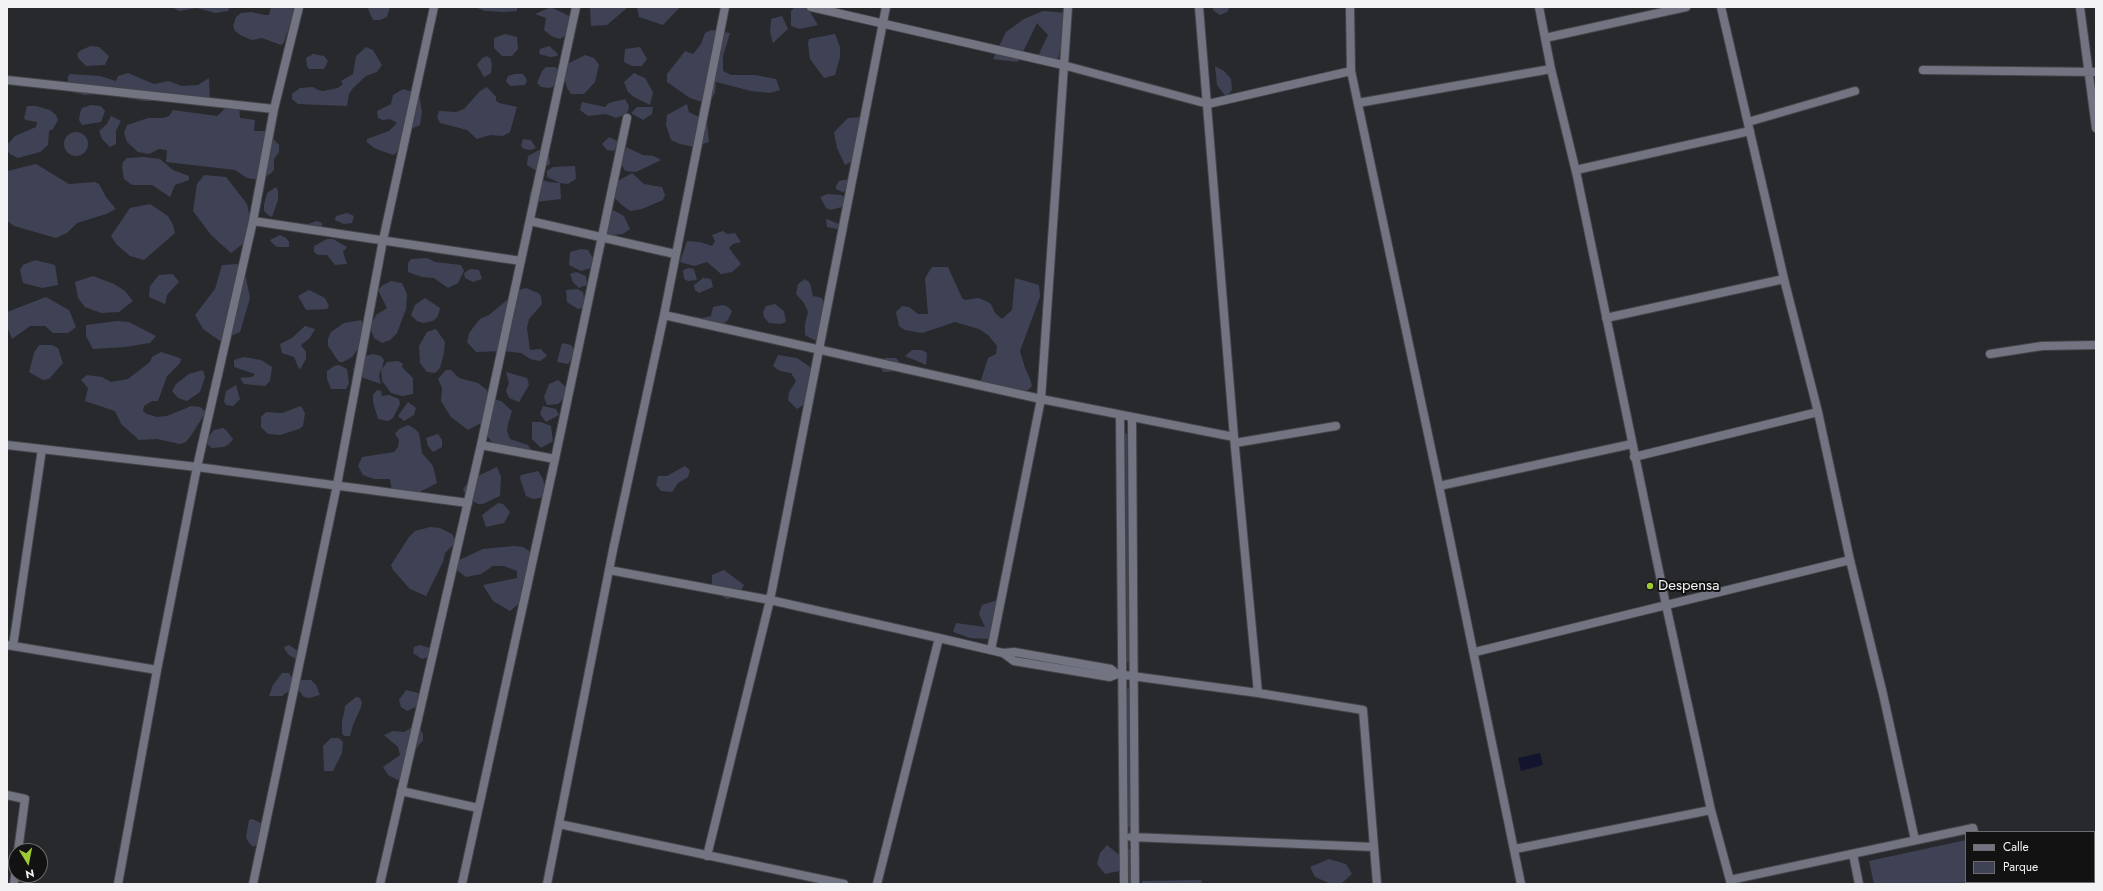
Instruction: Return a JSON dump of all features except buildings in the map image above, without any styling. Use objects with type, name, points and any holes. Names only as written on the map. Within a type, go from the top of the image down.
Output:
[{"type":"street","points":[[118,884],[157,670],[197,467],[253,221],[274,109],[299,7]]},
{"type":"street","points":[[253,884],[337,485],[383,240],[434,7]]},
{"type":"street","points":[[380,884],[481,445],[576,7]]},
{"type":"street","points":[[547,884],[609,570],[664,315],[725,7]]},
{"type":"street","points":[[811,7],[1062,65],[1208,104],[1351,70]]},
{"type":"street","points":[[707,856],[770,600],[886,7]]},
{"type":"street","points":[[991,650],[1041,399],[1062,65],[1068,7]]},
{"type":"street","points":[[1199,7],[1234,440],[1258,693]]},
{"type":"street","points":[[1350,7],[1351,70],[1475,652],[1521,884]]},
{"type":"street","points":[[1539,7],[1551,69],[1576,170],[1634,457],[1666,604],[1711,810],[1730,882],[1915,840],[1965,832]]},
{"type":"street","points":[[1545,38],[1686,7]]},
{"type":"street","points":[[1721,7],[1784,279],[1818,412],[1850,560],[1883,694],[1915,840]]},
{"type":"street","points":[[2080,7],[2092,72],[2096,128]]},
{"type":"street","points":[[1358,103],[1551,69]]},
{"type":"street","points":[[1922,70],[2092,72]]},
{"type":"street","points":[[7,80],[274,109]]},
{"type":"street","points":[[1748,122],[1856,91]]},
{"type":"street","points":[[462,884],[555,459],[626,118]]},
{"type":"street","points":[[1576,170],[1750,131]]},
{"type":"street","points":[[253,221],[521,261]]},
{"type":"street","points":[[530,221],[675,254]]},
{"type":"street","points":[[1606,318],[1784,279]]},
{"type":"street","points":[[664,315],[1041,399],[1234,440],[1336,426]]},
{"type":"street","points":[[1990,354],[2042,346],[2096,345]]},
{"type":"street","points":[[1634,457],[1818,412]]},
{"type":"street","points":[[1120,416],[1119,675],[1124,884]]},
{"type":"street","points":[[1132,418],[1135,884]]},
{"type":"street","points":[[1439,486],[1632,444]]},
{"type":"street","points":[[7,445],[197,467],[468,503]]},
{"type":"street","points":[[481,445],[555,459]]},
{"type":"street","points":[[42,449],[10,646],[157,670]]},
{"type":"street","points":[[1475,652],[1850,560]]},
{"type":"street","points":[[609,570],[770,600],[991,650],[1003,653],[1014,661],[1110,677],[1119,675],[1258,693],[1363,710],[1377,884]]},
{"type":"street","points":[[877,884],[939,638]]},
{"type":"street","points":[[401,791],[478,808]]},
{"type":"street","points":[[7,795],[25,799],[19,843]]},
{"type":"street","points":[[1515,849],[1711,810]]},
{"type":"street","points":[[559,824],[844,884]]},
{"type":"street","points":[[1123,837],[1374,847]]},
{"type":"street","points":[[1853,854],[1859,884]]},
{"type":"green space","points":[[172,7],[230,7],[228,11],[215,13],[197,8],[179,11]]},
{"type":"green space","points":[[271,7],[296,7],[284,42],[281,45],[262,38],[252,40],[235,31],[233,26],[236,17],[241,13],[251,12],[269,15]]},
{"type":"green space","points":[[370,7],[390,7],[387,17],[380,20],[373,20],[368,9]]},
{"type":"green space","points":[[475,7],[517,7],[517,11],[485,11]]},
{"type":"green space","points":[[551,7],[571,17],[572,31],[560,39],[553,37],[544,30],[546,18],[535,14]]},
{"type":"green space","points":[[590,7],[628,7],[607,25],[591,26]]},
{"type":"green space","points":[[637,7],[680,7],[663,25],[639,17]]},
{"type":"green space","points":[[795,7],[807,7],[818,25],[800,29],[791,26],[791,11]]},
{"type":"green space","points":[[1213,7],[1230,7],[1227,12],[1220,15],[1213,10]]},
{"type":"green space","points":[[1043,11],[1066,13],[1064,39],[1058,58],[1050,65],[1037,58],[1048,35],[1037,23],[1018,62],[993,59],[1006,32],[1024,19]]},
{"type":"green space","points":[[782,16],[788,29],[773,43],[770,32],[771,19]]},
{"type":"green space","points":[[711,30],[730,33],[723,56],[723,71],[731,75],[755,75],[776,79],[780,90],[770,93],[751,91],[716,82],[715,93],[708,104],[690,98],[667,82],[667,74],[685,51],[693,54],[701,44],[705,33]]},
{"type":"green space","points":[[505,34],[517,37],[518,49],[512,56],[502,56],[494,48],[494,38]]},
{"type":"green space","points":[[835,34],[840,47],[840,57],[835,75],[824,78],[810,59],[808,44],[809,39]]},
{"type":"green space","points":[[91,46],[99,47],[109,56],[105,65],[86,66],[78,58],[77,54],[81,50]]},
{"type":"green space","points":[[549,46],[558,54],[557,56],[551,57],[539,54],[540,49]]},
{"type":"green space","points":[[366,47],[373,50],[382,65],[377,72],[366,76],[353,88],[349,94],[347,106],[298,104],[292,99],[292,94],[300,88],[313,87],[323,91],[338,88],[343,84],[341,81],[353,74],[356,56]]},
{"type":"green space","points":[[640,47],[647,59],[642,66],[632,66],[624,62],[625,49]]},
{"type":"green space","points":[[313,54],[324,56],[328,61],[324,69],[309,69],[306,58]]},
{"type":"green space","points":[[585,55],[594,58],[599,65],[595,82],[584,94],[571,94],[567,88],[563,73],[569,63]]},
{"type":"green space","points":[[487,56],[490,58],[492,64],[491,73],[484,77],[477,65],[482,58]]},
{"type":"green space","points":[[1215,66],[1224,71],[1231,79],[1232,90],[1226,97],[1217,85]]},
{"type":"green space","points":[[546,67],[555,67],[560,71],[557,85],[550,88],[541,87],[537,83],[542,71]]},
{"type":"green space","points":[[128,73],[154,84],[168,81],[182,86],[198,85],[209,78],[210,102],[203,105],[180,101],[144,101],[101,94],[85,95],[71,92],[68,88],[68,76],[70,74],[100,76],[116,81],[118,76]]},
{"type":"green space","points":[[634,73],[645,78],[653,92],[650,105],[634,97],[628,92],[624,82]]},
{"type":"green space","points":[[523,74],[527,80],[525,85],[510,86],[506,81],[508,76]]},
{"type":"green space","points":[[487,87],[499,103],[517,107],[510,132],[503,136],[490,135],[477,139],[467,130],[440,123],[437,117],[439,111],[456,112],[464,109],[480,91]]},
{"type":"green space","points":[[403,89],[419,94],[422,112],[420,125],[409,130],[396,153],[393,155],[374,148],[367,142],[367,139],[389,131],[397,123],[390,119],[383,120],[378,118],[377,111],[391,104],[393,95]]},
{"type":"green space","points":[[625,99],[629,106],[627,114],[616,118],[606,114],[588,116],[580,110],[582,102],[605,107],[609,103]]},
{"type":"green space","points":[[687,104],[689,112],[707,121],[709,142],[694,147],[680,144],[671,140],[666,125],[667,115]]},
{"type":"green space","points":[[91,105],[101,106],[105,111],[101,122],[82,125],[79,120],[82,108]]},
{"type":"green space","points":[[27,106],[36,106],[50,110],[56,115],[58,120],[53,129],[49,131],[48,145],[40,152],[18,158],[10,154],[7,150],[7,145],[15,136],[36,127],[37,122],[26,120],[24,118]]},
{"type":"green space","points":[[227,107],[239,108],[240,118],[255,120],[254,131],[266,131],[279,145],[279,152],[274,159],[274,170],[259,180],[247,178],[235,170],[166,162],[167,150],[159,149],[149,154],[138,152],[127,142],[124,133],[127,125],[148,118],[163,118],[169,116],[173,110],[217,116]]},
{"type":"green space","points":[[637,107],[653,107],[652,114],[643,120],[631,113]]},
{"type":"green space","points":[[111,116],[121,121],[116,131],[116,144],[110,147],[102,139],[99,131],[107,124]]},
{"type":"green space","points":[[863,117],[861,157],[845,165],[837,148],[834,132],[848,118]]},
{"type":"green space","points":[[76,132],[85,135],[88,144],[85,153],[76,156],[67,153],[64,144],[67,135]]},
{"type":"green space","points":[[609,137],[621,143],[618,143],[614,151],[607,150],[602,144]]},
{"type":"green space","points":[[523,139],[531,140],[536,148],[531,150],[524,149],[521,146]]},
{"type":"green space","points":[[626,147],[643,155],[654,156],[661,160],[636,172],[625,171],[621,163]]},
{"type":"green space","points":[[548,149],[550,164],[537,171],[527,165],[528,156],[539,150]]},
{"type":"green space","points":[[144,157],[160,159],[173,170],[189,176],[189,180],[175,185],[170,197],[152,185],[132,185],[124,179],[122,167],[123,162],[127,158]]},
{"type":"green space","points":[[36,164],[69,184],[95,182],[99,184],[106,197],[116,209],[106,214],[77,223],[67,233],[56,238],[14,226],[7,221],[7,171]]},
{"type":"green space","points":[[575,166],[576,179],[568,184],[560,183],[547,177],[547,171],[553,167]]},
{"type":"green space","points":[[632,173],[644,184],[662,187],[665,195],[663,200],[642,209],[630,211],[622,205],[615,198],[614,189],[618,181]]},
{"type":"green space","points":[[204,175],[226,177],[247,204],[254,235],[231,253],[211,235],[193,211],[197,184]]},
{"type":"green space","points":[[540,179],[548,182],[560,183],[561,199],[536,202],[529,197],[531,190]]},
{"type":"green space","points":[[849,179],[848,191],[842,192],[836,189],[839,181]]},
{"type":"green space","points":[[276,187],[278,191],[278,200],[272,217],[264,211],[264,205],[267,193]]},
{"type":"green space","points":[[827,194],[841,195],[849,199],[845,206],[831,210],[826,208],[820,197]]},
{"type":"green space","points":[[150,204],[168,216],[175,233],[144,260],[130,256],[117,245],[111,236],[130,208]]},
{"type":"green space","points":[[613,210],[624,216],[630,229],[623,234],[606,236],[603,227]]},
{"type":"green space","points":[[347,213],[354,216],[352,223],[344,224],[335,220],[336,216]]},
{"type":"green space","points":[[827,219],[841,225],[837,229],[827,227]]},
{"type":"green space","points":[[317,221],[322,223],[322,227],[312,235],[304,232],[304,227]]},
{"type":"green space","points":[[723,231],[727,234],[735,233],[741,242],[733,244],[729,248],[741,264],[732,272],[721,274],[707,262],[694,266],[680,262],[687,241],[700,242],[712,246],[715,241],[712,235]]},
{"type":"green space","points":[[280,235],[286,238],[289,242],[289,247],[277,247],[270,240]]},
{"type":"green space","points":[[327,239],[333,239],[347,247],[343,252],[347,264],[335,265],[327,255],[318,255],[314,252],[314,246]]},
{"type":"green space","points":[[581,249],[588,250],[594,260],[591,268],[581,271],[569,265],[570,252]]},
{"type":"green space","points":[[427,258],[435,262],[461,265],[464,271],[458,283],[448,288],[434,278],[422,277],[408,272],[408,263],[411,259]]},
{"type":"green space","points":[[35,260],[55,265],[58,285],[42,288],[23,283],[20,270],[23,265]]},
{"type":"green space","points":[[238,264],[246,278],[250,298],[240,332],[220,341],[203,329],[195,315],[215,289],[222,265]]},
{"type":"green space","points":[[932,267],[948,267],[962,298],[965,300],[978,298],[984,300],[991,304],[995,313],[1002,319],[1012,310],[1015,278],[1039,285],[1040,297],[1020,351],[1032,386],[1028,390],[1020,392],[985,385],[981,380],[988,358],[996,354],[997,346],[988,335],[979,329],[955,322],[922,333],[905,330],[899,326],[896,312],[902,306],[909,307],[918,314],[928,314],[925,278]]},
{"type":"green space","points":[[689,268],[694,269],[697,280],[688,281],[684,279],[683,270]]},
{"type":"green space","points":[[470,269],[479,270],[482,279],[473,282],[465,278],[464,273]]},
{"type":"green space","points":[[576,272],[586,276],[587,285],[579,288],[573,282],[570,274]]},
{"type":"green space","points":[[173,274],[179,282],[167,295],[165,304],[149,297],[150,286],[159,275]]},
{"type":"green space","points":[[93,276],[114,284],[125,291],[133,301],[119,312],[101,313],[85,307],[78,298],[75,282]]},
{"type":"green space","points":[[703,278],[711,279],[713,287],[699,293],[695,290],[694,285]]},
{"type":"green space","points":[[805,279],[810,283],[813,296],[822,298],[824,305],[820,339],[814,340],[805,335],[805,324],[808,312],[804,303],[796,294],[798,284]]},
{"type":"green space","points":[[391,281],[402,283],[407,294],[406,309],[397,333],[390,340],[382,343],[374,338],[370,327],[376,315],[387,308],[378,290],[383,285]]},
{"type":"green space","points":[[526,288],[538,293],[541,296],[542,304],[529,319],[527,328],[530,350],[541,349],[547,356],[540,361],[530,359],[521,353],[503,351],[476,352],[467,342],[469,333],[480,319],[489,315],[519,290]]},
{"type":"green space","points":[[577,289],[583,292],[586,307],[578,309],[567,302],[566,290]]},
{"type":"green space","points":[[309,290],[325,298],[329,306],[327,309],[306,310],[298,296]]},
{"type":"green space","points":[[46,297],[69,310],[76,327],[68,333],[53,333],[45,326],[30,326],[12,339],[7,326],[7,312]]},
{"type":"green space","points":[[425,298],[440,308],[438,316],[433,321],[423,323],[417,321],[411,315],[415,305]]},
{"type":"green space","points":[[775,304],[784,311],[786,322],[781,324],[769,323],[764,317],[763,312],[766,306]]},
{"type":"green space","points":[[723,305],[732,311],[728,320],[721,325],[697,324],[693,316],[702,318],[711,316],[713,307]]},
{"type":"green space","points":[[361,320],[366,328],[367,337],[352,357],[343,362],[339,362],[328,346],[328,339],[331,332],[344,323]]},
{"type":"green space","points":[[117,321],[129,322],[156,336],[150,343],[125,347],[93,349],[86,336],[86,325]]},
{"type":"green space","points":[[305,326],[315,329],[310,338],[301,345],[306,352],[306,359],[299,369],[294,357],[282,353],[280,344],[292,338]]},
{"type":"green space","points":[[436,329],[445,342],[440,368],[435,373],[427,372],[420,363],[419,346],[427,332]]},
{"type":"green space","points":[[562,343],[571,345],[575,351],[574,357],[568,364],[557,362]]},
{"type":"green space","points":[[39,345],[52,345],[58,348],[63,363],[49,379],[43,380],[29,372],[34,353]]},
{"type":"green space","points":[[912,350],[922,350],[927,353],[926,365],[905,356]]},
{"type":"green space","points":[[161,352],[181,359],[180,363],[167,376],[158,401],[152,401],[144,406],[143,411],[157,417],[167,416],[191,406],[200,407],[206,412],[186,442],[180,444],[157,439],[139,440],[121,424],[115,411],[85,401],[88,388],[81,380],[87,375],[102,377],[111,382],[128,379],[150,362],[152,357]]},
{"type":"green space","points":[[373,354],[381,356],[384,360],[382,369],[387,362],[398,361],[403,364],[402,367],[413,378],[413,394],[402,396],[391,393],[382,381],[381,369],[379,376],[381,384],[361,377],[354,372],[353,369],[358,361],[365,356]]},
{"type":"green space","points":[[778,355],[797,358],[813,369],[805,404],[797,409],[788,400],[789,392],[796,381],[791,373],[780,371],[773,366]]},
{"type":"green space","points":[[244,357],[261,360],[272,367],[270,381],[265,386],[244,384],[240,378],[252,377],[255,374],[234,367],[234,360]]},
{"type":"green space","points":[[885,358],[896,358],[903,367],[900,371],[883,372],[880,365]]},
{"type":"green space","points":[[339,365],[347,369],[349,383],[346,389],[331,389],[327,379],[327,371],[334,366]]},
{"type":"green space","points":[[203,370],[205,377],[200,392],[187,401],[178,398],[172,391],[176,384],[189,374]]},
{"type":"green space","points":[[446,370],[451,370],[459,378],[478,383],[487,390],[489,398],[501,401],[512,411],[507,431],[510,439],[528,445],[533,453],[519,456],[500,453],[488,437],[484,424],[479,424],[468,430],[451,417],[441,401],[442,388],[438,379]]},
{"type":"green space","points":[[506,372],[527,378],[529,385],[519,402],[509,398],[506,391],[509,383]]},
{"type":"green space","points":[[558,380],[566,387],[565,397],[558,404],[547,405],[544,397],[549,384]]},
{"type":"green space","points":[[236,385],[240,399],[233,406],[226,405],[224,401],[226,391]]},
{"type":"green space","points":[[377,390],[381,391],[382,396],[389,395],[399,399],[400,404],[393,418],[388,421],[378,419],[373,402],[373,395]]},
{"type":"green space","points":[[408,402],[416,408],[414,415],[404,421],[398,416]]},
{"type":"green space","points":[[301,406],[305,413],[303,426],[299,429],[280,435],[268,434],[261,427],[261,417],[266,412],[282,413]]},
{"type":"green space","points":[[543,406],[556,409],[559,415],[546,422],[540,414]]},
{"type":"green space","points":[[532,422],[541,422],[551,426],[553,441],[541,448],[532,439]]},
{"type":"green space","points":[[408,425],[419,433],[422,453],[433,466],[437,483],[412,496],[392,491],[390,479],[374,479],[363,475],[358,466],[362,457],[394,452],[398,447],[399,440],[395,434],[399,429]]},
{"type":"green space","points":[[223,428],[233,439],[224,447],[212,448],[205,440],[214,430]]},
{"type":"green space","points":[[1125,433],[1127,434],[1129,662],[1127,663]]},
{"type":"green space","points":[[438,434],[442,440],[442,447],[433,452],[428,446],[426,438]]},
{"type":"green space","points":[[685,466],[690,470],[688,477],[678,483],[672,492],[661,491],[656,485],[658,476],[667,476]]},
{"type":"green space","points":[[497,467],[501,477],[500,496],[483,504],[478,504],[469,499],[463,490],[469,480]]},
{"type":"green space","points":[[538,471],[543,479],[546,492],[540,498],[533,499],[526,496],[520,478],[521,475]]},
{"type":"green space","points":[[498,503],[503,504],[510,512],[504,523],[486,527],[482,515]]},
{"type":"green space","points":[[430,527],[440,528],[452,534],[456,542],[445,553],[443,562],[426,596],[410,589],[393,570],[391,565],[409,537],[415,531]]},
{"type":"green space","points":[[514,546],[523,547],[529,551],[532,558],[521,589],[522,601],[510,611],[493,601],[483,585],[517,578],[517,571],[504,566],[493,566],[481,574],[466,577],[455,569],[459,560],[483,549]]},
{"type":"green space","points":[[724,570],[744,585],[737,597],[727,599],[712,590],[712,575]]},
{"type":"green space","points":[[997,600],[996,630],[988,639],[970,638],[953,632],[956,623],[985,627],[979,614],[982,605]]},
{"type":"green space","points":[[289,645],[298,651],[296,659],[289,655],[285,650],[284,647]]},
{"type":"green space","points":[[420,645],[430,648],[430,655],[428,657],[422,659],[413,653],[414,647]]},
{"type":"green space","points":[[282,673],[289,673],[292,678],[292,689],[282,696],[269,696],[273,685]]},
{"type":"green space","points":[[300,680],[311,680],[316,685],[320,695],[309,698],[304,697],[299,691],[298,685]]},
{"type":"green space","points":[[1129,688],[1131,826],[1128,827],[1126,689]]},
{"type":"green space","points":[[406,690],[418,693],[421,696],[418,706],[407,711],[401,707],[399,700]]},
{"type":"green space","points":[[356,697],[360,698],[362,702],[361,707],[350,736],[344,736],[342,733],[342,720],[345,706]]},
{"type":"green space","points":[[418,724],[423,735],[423,740],[414,751],[402,777],[398,780],[388,775],[383,767],[400,755],[398,747],[384,735],[393,731],[404,732]]},
{"type":"green space","points":[[331,738],[339,738],[343,742],[342,753],[333,771],[324,771],[323,746]]},
{"type":"green space","points":[[252,819],[261,823],[266,832],[263,841],[253,847],[246,837],[249,820]]},
{"type":"green space","points":[[1965,840],[1965,883],[1976,884],[1874,884],[1869,861]]},
{"type":"green space","points":[[1107,845],[1122,857],[1119,871],[1105,874],[1097,864],[1100,853]]},
{"type":"green space","points":[[1128,849],[1131,849],[1131,884],[1128,884]]},
{"type":"green space","points":[[1329,859],[1346,864],[1352,874],[1341,884],[1331,884],[1315,877],[1310,867]]},
{"type":"green space","points":[[1201,880],[1202,884],[1142,884],[1142,881]]},
{"type":"water","points":[[1540,753],[1543,765],[1521,771],[1518,758]]},
{"type":"place","name":"Despensa","points":[[1650,586]]}]
